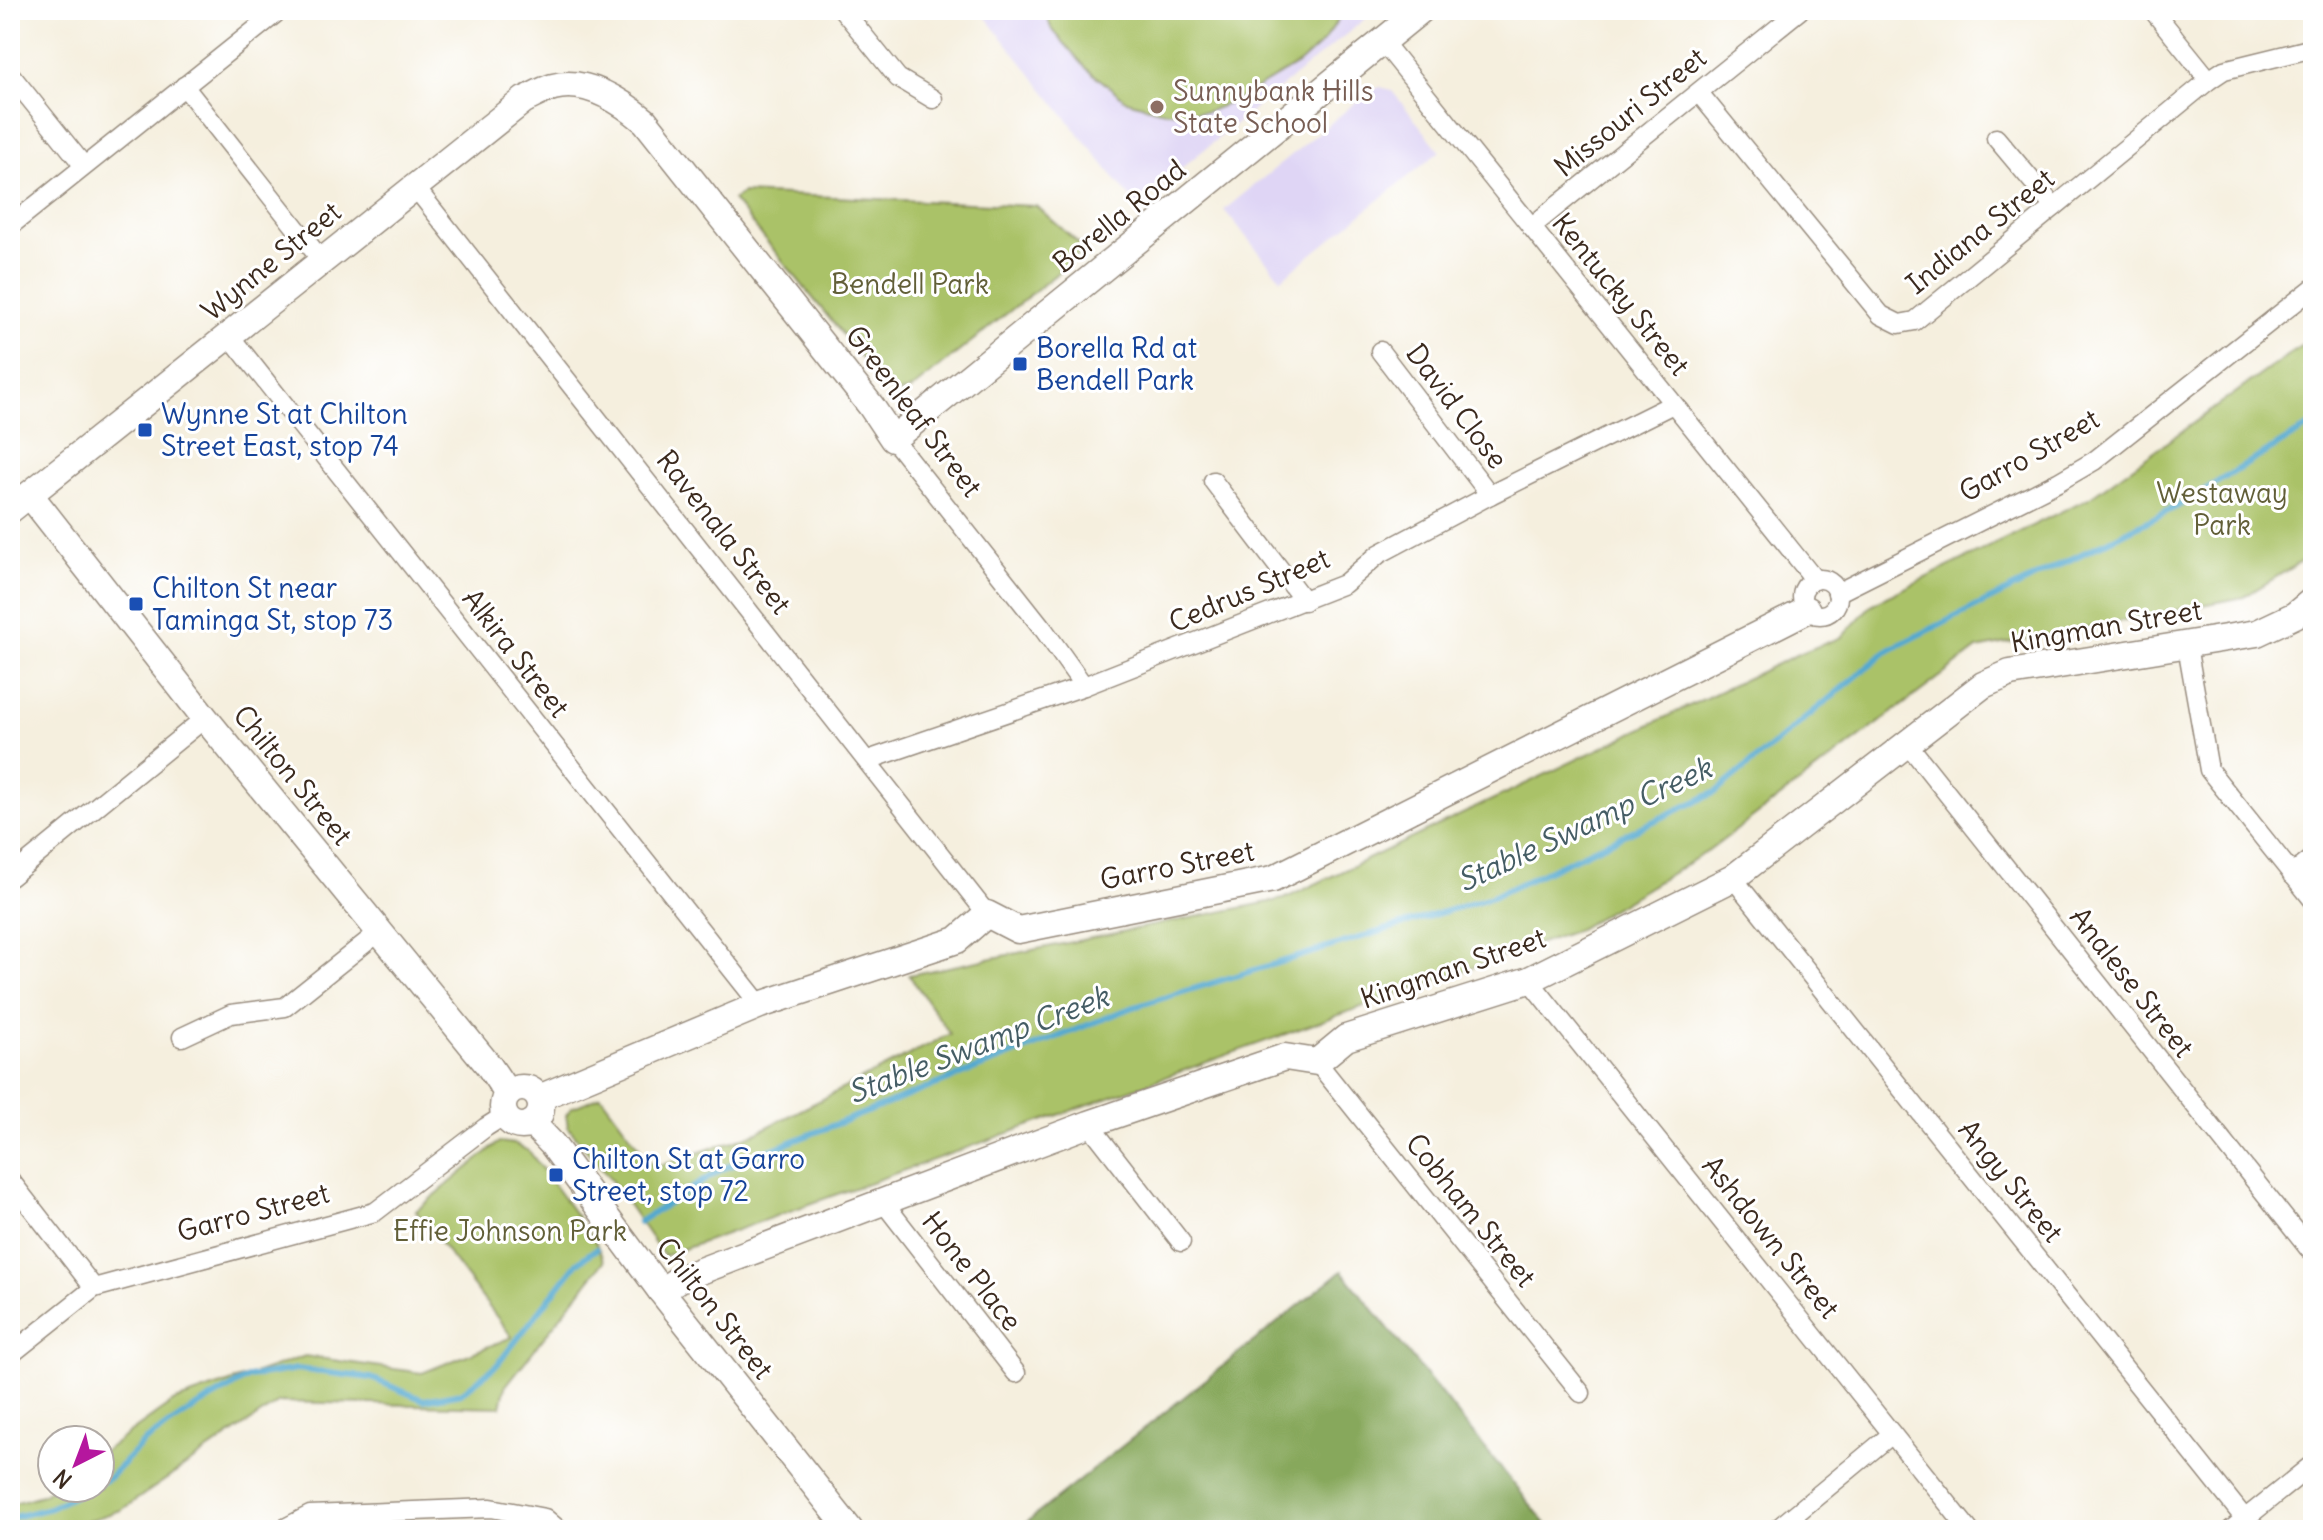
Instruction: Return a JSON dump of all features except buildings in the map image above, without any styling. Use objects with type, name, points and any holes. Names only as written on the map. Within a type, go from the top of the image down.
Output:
[{"type":"street","points":[[10,226],[280,10]]},
{"type":"street","points":[[843,10],[898,78],[933,99]]},
{"type":"street","name":"Borella Road","points":[[893,439],[1421,10]]},
{"type":"street","name":"Missouri Street","points":[[1531,227],[1800,10]]},
{"type":"street","points":[[2155,13],[2209,80]]},
{"type":"street","name":"Kentucky Street","points":[[1383,42],[1815,580]]},
{"type":"street","name":"Indiana Street","points":[[1699,93],[1881,315],[1899,324],[1915,321],[2209,80],[2224,70],[2313,48]]},
{"type":"street","points":[[10,74],[84,166]]},
{"type":"street","points":[[184,86],[322,261]]},
{"type":"street","name":"Wynne Street","points":[[20,502],[524,100],[555,86],[583,87]]},
{"type":"street","name":"Greenleaf Street","points":[[583,87],[618,99],[645,121],[871,406],[893,439],[1044,630],[1084,686]]},
{"type":"street","points":[[1996,138],[2054,207]]},
{"type":"street","name":"Ravenala Street","points":[[415,187],[987,914]]},
{"type":"street","name":"Garro Street","points":[[1837,593],[2094,461],[2313,288]]},
{"type":"street","name":"Alkira Street","points":[[229,335],[760,1005]]},
{"type":"street","name":"David Close","points":[[1380,351],[1490,495]]},
{"type":"street","name":"Cedrus Street","points":[[868,760],[1084,686],[1344,584],[1379,554],[1673,404]]},
{"type":"street","points":[[1213,481],[1304,601]]},
{"type":"street","name":"Chilton Street","points":[[20,502],[205,718],[489,1066],[507,1105]]},
{"type":"street","points":[[1815,580],[1829,582],[1837,593],[1836,604],[1829,613],[1818,615],[1807,610],[1802,599],[1803,591],[1815,580]]},
{"type":"street","name":"Kingman Street","points":[[1317,1062],[1346,1038],[1529,980],[1733,878],[1983,685],[2010,673],[2257,633],[2295,615],[2313,600]]},
{"type":"street","name":"Garro Street","points":[[987,914],[1018,930],[1273,879],[1807,610]]},
{"type":"street","points":[[2187,646],[2209,770],[2313,900]]},
{"type":"street","points":[[10,877],[205,718]]},
{"type":"street","name":"Analese Street","points":[[1907,743],[2313,1254]]},
{"type":"street","points":[[2292,875],[2313,858]]},
{"type":"street","name":"Angy Street","points":[[1733,878],[2238,1524]]},
{"type":"street","points":[[539,1098],[760,1005],[957,940],[987,914]]},
{"type":"street","points":[[182,1037],[231,1014],[285,1007],[379,932]]},
{"type":"street","name":"Ashdown Street","points":[[1529,980],[1969,1530]]},
{"type":"street","points":[[661,1291],[679,1279],[1089,1124],[1285,1057],[1317,1062]]},
{"type":"street","name":"Cobham Street","points":[[1317,1062],[1581,1393]]},
{"type":"street","points":[[522,1088],[532,1090],[539,1098],[540,1112],[532,1123],[517,1125],[507,1105],[522,1088]]},
{"type":"street","name":"Garro Street","points":[[10,1355],[94,1288],[375,1212],[486,1127],[507,1105]]},
{"type":"street","name":"Chilton Street","points":[[532,1123],[552,1144],[661,1291],[850,1530]]},
{"type":"street","points":[[1089,1124],[1181,1242]]},
{"type":"street","points":[[10,1180],[94,1288]]},
{"type":"street","name":"Hone Place","points":[[884,1203],[1016,1373]]},
{"type":"street","points":[[1776,1530],[1892,1434]]},
{"type":"street","points":[[2238,1524],[2313,1464]]},
{"type":"street","points":[[281,1530],[310,1515],[491,1508],[545,1518],[559,1530]]},
{"type":"shaded area","name":"Sunnybank Hills State School","points":[[980,10],[1376,10],[1136,205]]},
{"type":"shaded area","points":[[1381,87],[1392,91],[1440,151],[1281,279],[1224,210],[1371,90]]},
{"type":"green space","points":[[1045,10],[1344,10],[1324,41],[1301,62],[1237,100],[1206,112],[1167,112],[1127,101],[1086,68],[1051,28]]},
{"type":"green space","name":"Bendell Park","points":[[743,193],[1036,206],[1084,248],[1070,263],[912,389],[897,392],[878,378],[733,200]]},
{"type":"green space","name":"Westaway Park","points":[[2313,337],[2313,554],[2244,597],[1977,649],[1710,850],[1577,930],[664,1256],[611,1180],[568,1127],[566,1115],[571,1108],[601,1096],[654,1167],[752,1135],[950,1034],[909,975],[1284,899],[1798,654],[1842,637],[1872,604],[2089,498]]},
{"type":"green space","name":"Effie Johnson Park","points":[[499,1142],[514,1144],[529,1151],[596,1243],[604,1261],[505,1387],[501,1407],[279,1402],[121,1510],[60,1530],[10,1530],[10,1504],[36,1497],[36,1504],[116,1504],[116,1443],[173,1402],[305,1356],[422,1373],[512,1337],[416,1211]]},
{"type":"green space","points":[[1342,1271],[1551,1530],[1017,1530]]},
{"type":"waterway","name":"Stable Swamp Creek","points":[[639,1222],[722,1169],[1131,1008],[1492,897],[1716,792],[1887,651],[2178,506],[2313,424]]},
{"type":"waterway","name":"Stable Swamp Creek","points":[[116,1471],[144,1442],[249,1377],[297,1369],[371,1378],[424,1400],[461,1393],[497,1365],[577,1263],[596,1249]]},
{"type":"waterway","name":"Stable Swamp Creek","points":[[10,1518],[58,1504]]},
{"type":"place","name":"Sunnybank Hills State School","points":[[1157,107]]},
{"type":"place","name":"Borella Rd at Bendell Park","points":[[1020,364]]},
{"type":"place","name":"Wynne St at Chilton Street East, stop 74","points":[[145,430]]},
{"type":"place","name":"Chilton St near Taminga St, stop 73","points":[[136,604]]},
{"type":"place","name":"Chilton St at Garro Street, stop 72","points":[[556,1175]]}]
